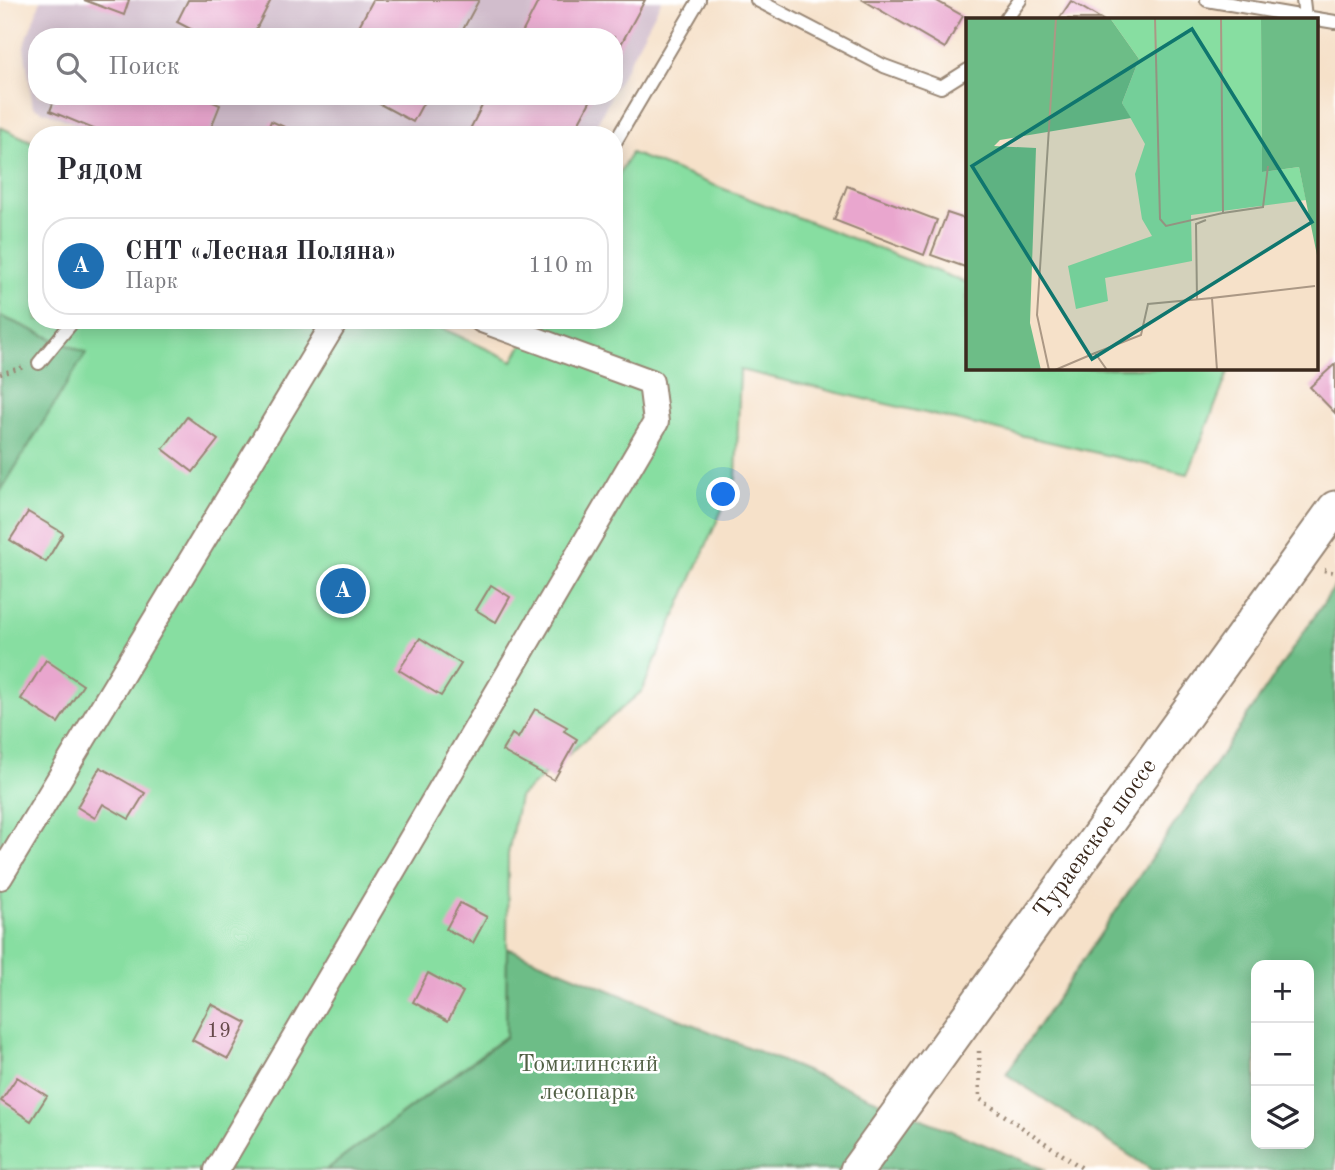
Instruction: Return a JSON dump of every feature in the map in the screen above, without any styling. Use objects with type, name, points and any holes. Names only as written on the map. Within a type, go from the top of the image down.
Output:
[{"type":"main road","name":"Тураевское шоссе","points":[[857,1170],[1335,508]]},
{"type":"street","points":[[0,877],[330,329]]},
{"type":"street","points":[[217,1170],[656,422],[651,382],[507,329]]},
{"type":"lane","points":[[623,129],[699,0]]},
{"type":"lane","points":[[757,0],[884,66],[941,87],[966,71]]},
{"type":"lane","points":[[1007,18],[1020,0]]},
{"type":"lane","points":[[1207,0],[1311,18]]},
{"type":"lane","points":[[1303,0],[1305,17]]},
{"type":"lane","points":[[39,363],[67,329]]},
{"type":"path","points":[[0,374],[39,363]]},
{"type":"path","points":[[978,1002],[980,1099],[1085,1170]]},
{"type":"shaded area","points":[[41,0],[662,0],[623,73],[623,28],[31,28]]},
{"type":"shaded area","points":[[28,35],[28,73],[24,46]]},
{"type":"shaded area","points":[[606,105],[596,126],[80,126],[33,107]]},
{"type":"green space","points":[[0,127],[28,140],[28,328],[0,316]]},
{"type":"green space","points":[[631,153],[966,283],[966,369],[1230,369],[1188,474],[740,370],[736,478],[642,691],[519,797],[508,854],[506,1036],[326,1170],[0,1170],[0,492],[85,353],[30,329],[444,329],[513,361],[531,329],[623,329],[623,167]]},
{"type":"green space","points":[[0,316],[86,353],[0,492]]},
{"type":"green space","points":[[1335,586],[1335,1170],[1152,1170],[1006,1074]]},
{"type":"green space","name":"Томилинский лесопарк","points":[[507,948],[1046,1170],[326,1170],[506,1037]]},
{"type":"building","points":[[84,0],[129,0],[124,15]]},
{"type":"building","points":[[188,0],[271,0],[257,28],[189,28],[177,22]]},
{"type":"building","points":[[373,0],[479,0],[464,28],[358,28]]},
{"type":"building","points":[[539,0],[645,0],[623,40],[623,28],[525,28]]},
{"type":"building","points":[[863,0],[935,0],[963,16],[945,48]]},
{"type":"building","points":[[1071,1],[1099,18],[1060,18]]},
{"type":"building","points":[[52,105],[220,105],[212,126],[86,126],[50,111]]},
{"type":"building","points":[[382,105],[422,105],[413,122]]},
{"type":"building","points":[[482,105],[588,105],[577,126],[472,126]]},
{"type":"building","points":[[271,121],[282,126],[269,126]]},
{"type":"building","points":[[847,186],[937,220],[924,255],[834,220]]},
{"type":"building","points":[[947,213],[966,219],[966,267],[931,255]]},
{"type":"building","points":[[1335,364],[1335,413],[1310,387]]},
{"type":"building","points":[[187,417],[218,440],[193,472],[163,449]]},
{"type":"building","points":[[28,512],[63,533],[46,562],[10,540]]},
{"type":"building","points":[[491,585],[510,597],[496,622],[476,610]]},
{"type":"building","points":[[420,638],[461,664],[441,696],[399,670]]},
{"type":"building","points":[[46,660],[83,685],[58,723],[21,699]]},
{"type":"building","points":[[535,709],[567,727],[564,731],[577,739],[554,780],[502,751],[512,734],[518,738]]},
{"type":"building","points":[[100,767],[145,793],[129,819],[103,804],[95,818],[77,807]]},
{"type":"building","points":[[460,903],[487,917],[473,943],[446,929]]},
{"type":"building","points":[[428,973],[463,992],[448,1021],[413,1002]]},
{"type":"building","points":[[211,1004],[247,1023],[228,1059],[192,1040]]},
{"type":"building","points":[[17,1077],[47,1096],[31,1121],[1,1101]]},
{"type":"place","name":"СНТ «Лесная Поляна»","points":[[343,591]]}]
